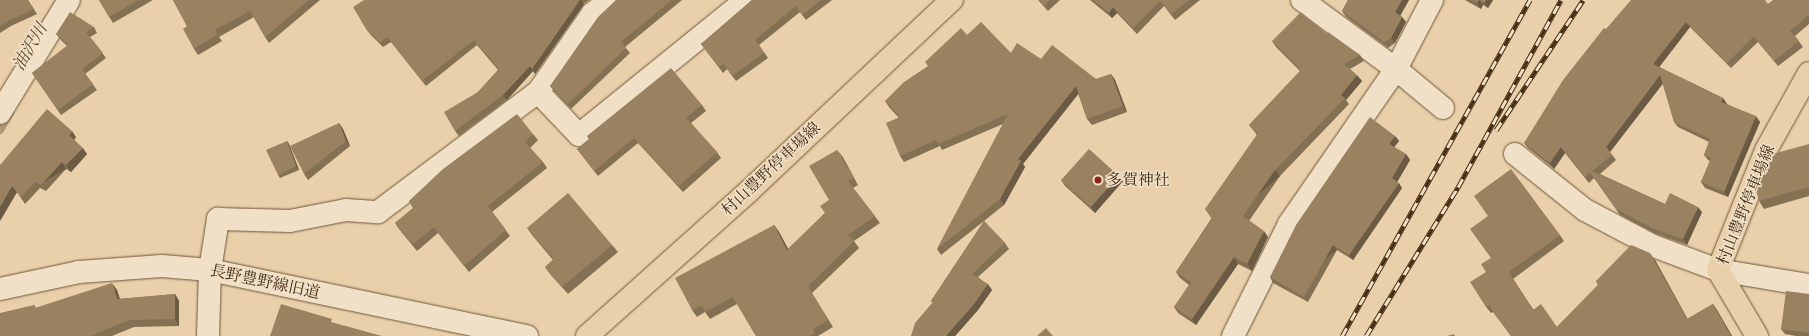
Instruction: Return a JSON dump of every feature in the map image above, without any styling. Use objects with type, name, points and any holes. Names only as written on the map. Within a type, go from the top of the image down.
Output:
[{"type":"main road","name":"村山豊野停車場線","points":[[587,336],[749,191],[952,0]]},
{"type":"main road","name":"村山豊野停車場線","points":[[1757,336],[1718,270],[1766,150],[1809,73]]},
{"type":"street","points":[[0,112],[69,0]]},
{"type":"street","points":[[208,336],[210,270],[218,219],[290,221],[346,210],[378,212],[538,92],[592,14],[609,0]]},
{"type":"street","points":[[538,92],[579,135],[746,0]]},
{"type":"street","points":[[1302,0],[1396,69],[1443,108]]},
{"type":"street","points":[[1233,336],[1289,224],[1396,69],[1432,0]]},
{"type":"street","points":[[1515,154],[1585,210],[1652,245],[1718,270],[1809,285]]},
{"type":"street","name":"長野豊野線旧道","points":[[0,289],[79,272],[162,266],[210,270],[527,336]]},
{"type":"building","points":[[0,0],[28,0],[34,9],[0,26]]},
{"type":"building","points":[[99,0],[138,0],[109,17]]},
{"type":"building","points":[[173,0],[309,0],[265,37],[250,11],[215,30],[217,35],[194,49],[183,29],[187,26]]},
{"type":"building","points":[[364,0],[580,0],[532,69],[530,66],[503,95],[455,131],[444,112],[478,92],[499,69],[474,40],[422,81],[387,37],[380,42],[366,29],[353,7]]},
{"type":"building","points":[[616,0],[672,0],[621,42],[626,48],[568,104],[550,86],[598,17]]},
{"type":"building","points":[[752,0],[821,0],[802,15],[796,6],[755,40],[764,53],[732,76],[724,64],[719,67],[701,44]]},
{"type":"building","points":[[1039,0],[1050,0],[1044,6]]},
{"type":"building","points":[[1093,0],[1189,0],[1171,14],[1160,1],[1133,28],[1113,7],[1109,13]]},
{"type":"building","points":[[1348,0],[1402,0],[1395,12],[1402,17],[1391,38],[1384,42],[1342,11]]},
{"type":"building","points":[[1471,0],[1479,0],[1477,3]]},
{"type":"building","points":[[1631,0],[1765,0],[1768,4],[1773,0],[1809,0],[1809,15],[1790,31],[1799,41],[1774,61],[1754,36],[1727,63],[1686,22],[1653,64],[1723,98],[1721,102],[1756,116],[1724,192],[1701,182],[1711,158],[1704,155],[1710,139],[1674,122],[1660,75],[1606,147],[1612,155],[1592,171],[1665,204],[1670,193],[1698,207],[1683,239],[1652,228],[1616,209],[1590,172],[1585,177],[1561,147],[1550,163],[1524,143],[1563,80],[1604,28],[1606,29]]},
{"type":"building","points":[[70,12],[94,27],[86,32],[103,53],[82,69],[93,84],[58,110],[32,73],[68,45],[56,34]]},
{"type":"building","points":[[1301,12],[1327,34],[1328,32],[1360,55],[1344,64],[1357,75],[1341,95],[1345,98],[1275,170],[1243,216],[1264,231],[1247,264],[1234,257],[1192,319],[1174,307],[1191,282],[1176,272],[1212,219],[1205,209],[1258,133],[1249,125],[1301,70],[1272,41]]},
{"type":"building","points":[[981,22],[1011,53],[1017,43],[1041,59],[1052,45],[1096,79],[1111,74],[1123,106],[1087,119],[1076,86],[1018,159],[1021,161],[1000,199],[937,249],[1008,114],[938,144],[936,140],[900,156],[886,123],[900,117],[885,101],[904,82],[928,66],[925,62],[961,28],[967,35]]},
{"type":"building","points":[[671,68],[702,105],[686,118],[717,152],[679,186],[634,138],[594,171],[577,149],[590,139],[587,136]]},
{"type":"building","points":[[47,109],[72,131],[69,135],[83,148],[66,165],[62,162],[41,185],[35,182],[21,197],[12,186],[0,207],[0,165]]},
{"type":"building","points":[[517,114],[533,134],[525,142],[543,162],[488,206],[506,230],[464,266],[434,227],[413,244],[395,223],[414,208],[409,201],[443,169]]},
{"type":"building","points":[[1370,117],[1395,136],[1389,144],[1406,154],[1392,178],[1399,183],[1349,255],[1333,245],[1304,297],[1270,277],[1296,225]]},
{"type":"building","points":[[339,123],[346,141],[304,174],[290,146]]},
{"type":"building","points":[[287,141],[296,166],[278,175],[266,150]]},
{"type":"building","points":[[1809,144],[1809,187],[1759,201],[1756,190],[1769,155]]},
{"type":"building","points":[[1089,149],[1119,176],[1091,207],[1061,180]]},
{"type":"building","points":[[837,150],[854,178],[848,181],[875,216],[848,235],[854,241],[808,286],[828,320],[813,329],[815,333],[810,336],[756,336],[733,297],[705,312],[702,305],[692,310],[675,278],[774,225],[787,250],[825,213],[820,206],[829,200],[809,166]]},
{"type":"building","points":[[1511,169],[1560,235],[1509,272],[1533,310],[1541,304],[1557,327],[1599,284],[1596,281],[1631,245],[1650,253],[1687,319],[1713,304],[1731,336],[1511,336],[1489,305],[1486,307],[1470,282],[1486,272],[1481,264],[1491,258],[1470,229],[1488,216],[1474,196]]},
{"type":"building","points":[[568,193],[612,245],[562,287],[545,267],[554,259],[527,228]]},
{"type":"building","points":[[984,221],[1005,243],[972,274],[988,284],[974,304],[946,336],[911,336],[915,323],[933,302],[931,301]]},
{"type":"building","points":[[112,283],[117,299],[175,294],[175,319],[129,320],[91,336],[0,336],[0,313],[34,305],[35,308]]},
{"type":"building","points":[[1786,291],[1809,294],[1809,333],[1781,329]]},
{"type":"building","points":[[281,304],[332,319],[331,322],[382,336],[270,336]]},
{"type":"building","points":[[1046,328],[1053,336],[1037,336]]},
{"type":"waterway","name":"油沢川","points":[[0,130],[10,113]]},
{"type":"railway","points":[[1342,336],[1530,0]]},
{"type":"railway","points":[[1366,336],[1458,187],[1561,0]]},
{"type":"railway","points":[[1496,130],[1583,0]]},
{"type":"place","name":"多賀神社","points":[[1098,180]]}]
